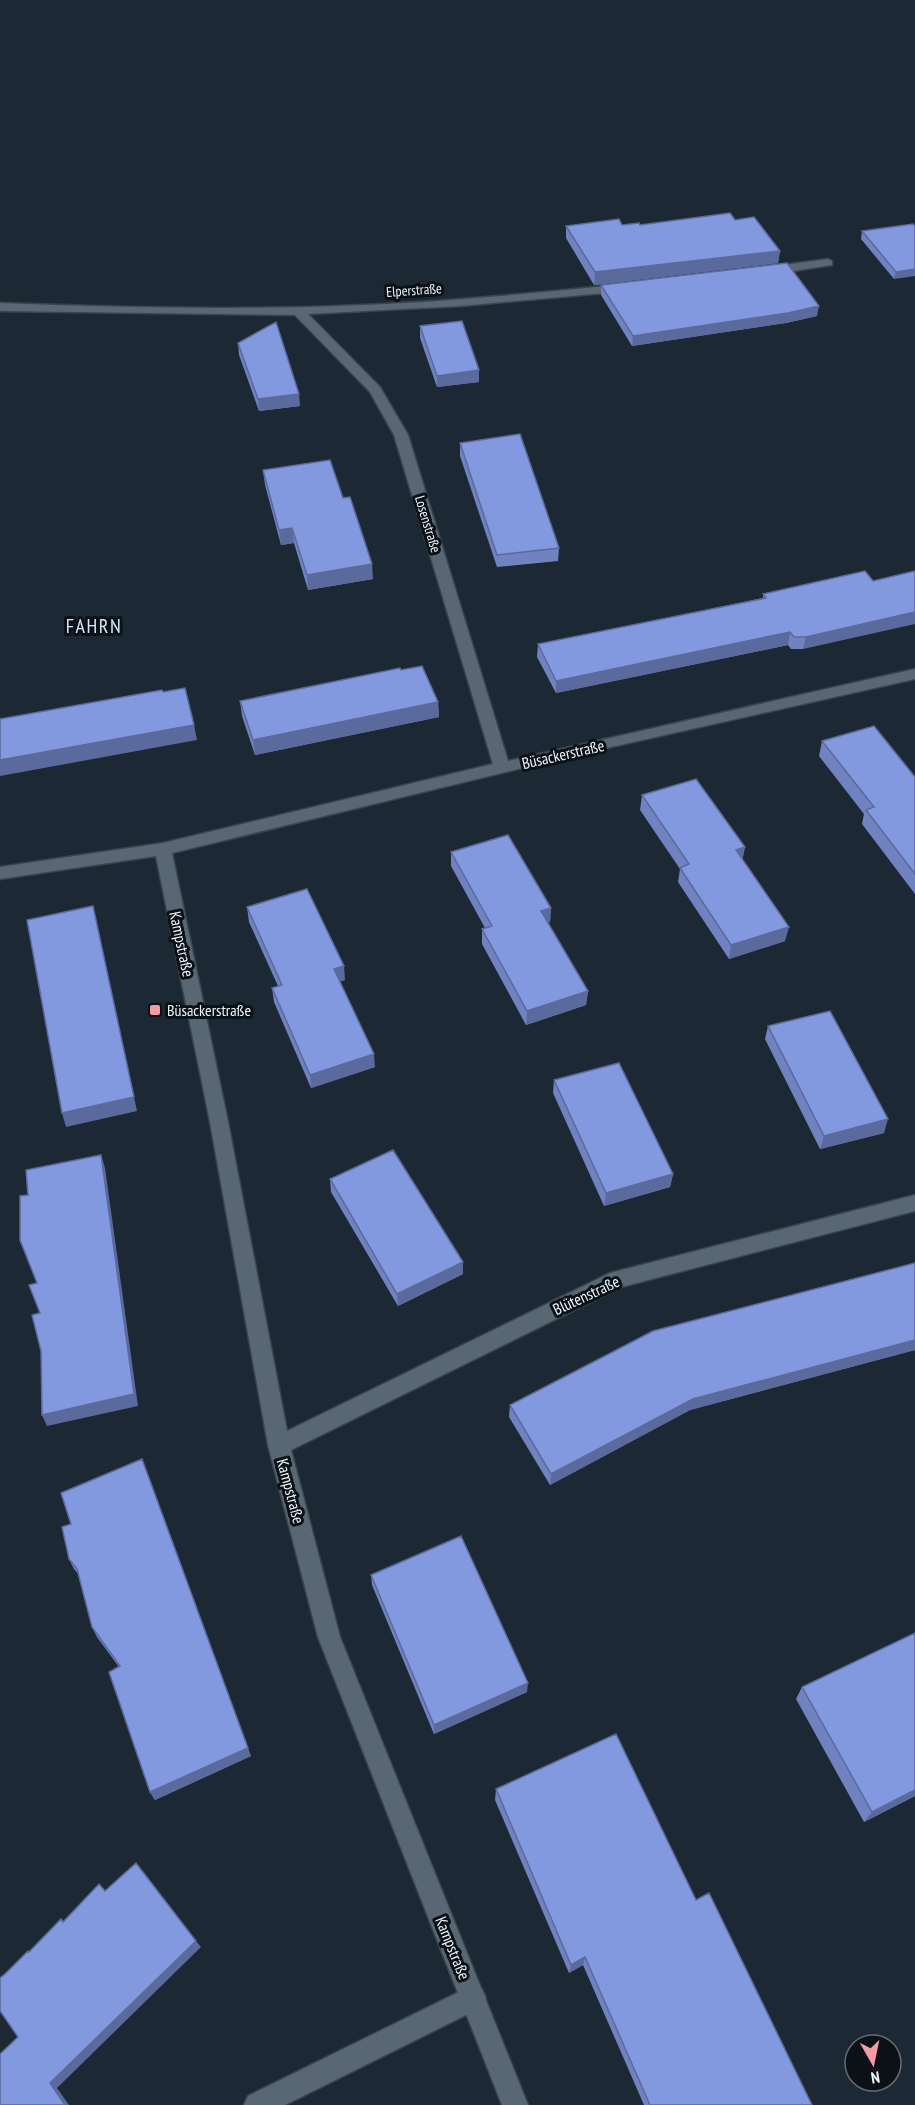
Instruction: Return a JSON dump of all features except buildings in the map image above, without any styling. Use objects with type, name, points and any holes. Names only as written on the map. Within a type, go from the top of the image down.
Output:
[{"type":"street","points":[[759,272],[828,263]]},
{"type":"street","name":"Elperstraße","points":[[0,306],[101,310],[298,311],[546,296],[641,287]]},
{"type":"street","name":"Losenstraße","points":[[298,311],[375,390],[401,435],[502,768]]},
{"type":"street","name":"Büsackerstraße","points":[[0,873],[163,849],[502,768],[915,674]]},
{"type":"street","name":"Kampstraße","points":[[163,849],[219,1122],[279,1445],[329,1637],[515,2105]]},
{"type":"street","name":"Blütenstraße","points":[[279,1445],[617,1279],[915,1203]]},
{"type":"street","points":[[257,2105],[472,1998]]},
{"type":"place","name":"Büsackerstraße","points":[[155,1010]]},
{"type":"district","name":"FAHRN","points":[[94,626]]}]
